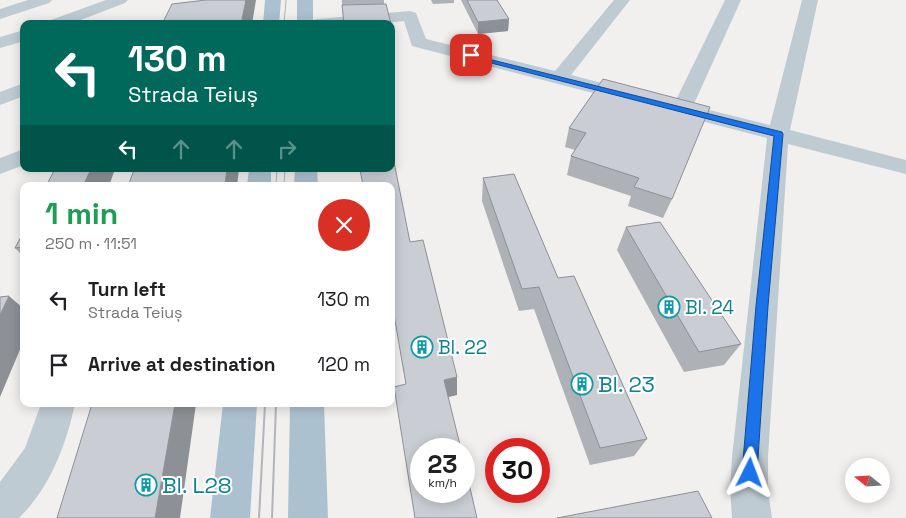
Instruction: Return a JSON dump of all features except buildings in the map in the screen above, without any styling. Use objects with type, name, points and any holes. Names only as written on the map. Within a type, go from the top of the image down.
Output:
[{"type":"main road","points":[[271,20],[273,0]]},
{"type":"main road","points":[[305,0],[305,20]]},
{"type":"main road","points":[[230,518],[240,407]]},
{"type":"main road","points":[[307,407],[308,518]]},
{"type":"street","points":[[0,14],[44,0]]},
{"type":"street","points":[[65,20],[120,0]]},
{"type":"street","points":[[559,78],[622,0]]},
{"type":"street","points":[[682,109],[733,0]]},
{"type":"street","points":[[752,518],[749,490],[753,419],[778,134],[810,0]]},
{"type":"street","points":[[364,20],[410,16],[418,42],[906,167]]},
{"type":"street","points":[[0,43],[20,36]]},
{"type":"street","points":[[0,99],[20,91]]},
{"type":"street","points":[[0,167],[20,158]]},
{"type":"street","points":[[0,509],[28,480],[43,452],[57,407]]},
{"type":"tram line","points":[[284,20],[286,0]]},
{"type":"tram line","points":[[276,182],[277,172]]},
{"type":"tram line","points":[[284,182],[285,172]]},
{"type":"tram line","points":[[259,518],[265,407]]},
{"type":"tram line","points":[[272,518],[276,407]]},
{"type":"place","name":"Bl. 24","points":[[669,307]]},
{"type":"place","name":"Bl. 22","points":[[422,347]]},
{"type":"place","name":"Bl. 23","points":[[582,384]]},
{"type":"place","name":"Bl. L28","points":[[146,485]]},
{"type":"route","points":[[471,55],[778,134],[754,400],[750,473]]}]
